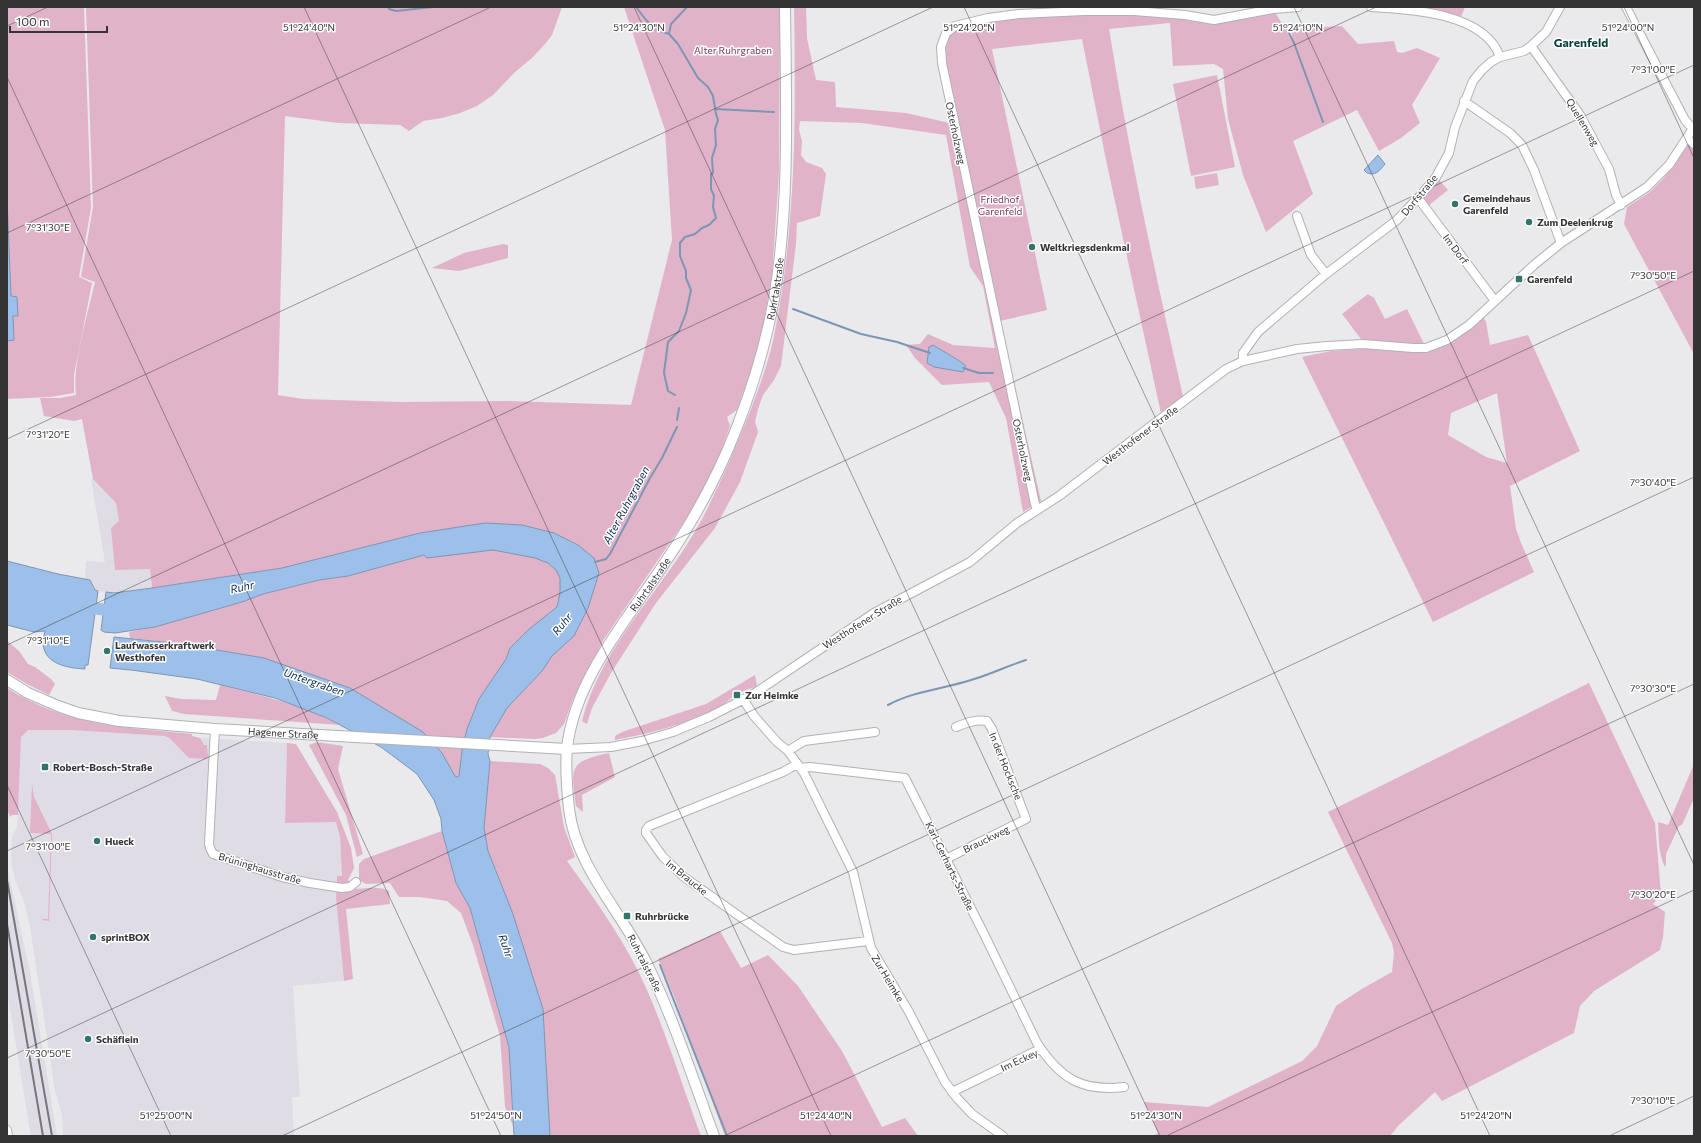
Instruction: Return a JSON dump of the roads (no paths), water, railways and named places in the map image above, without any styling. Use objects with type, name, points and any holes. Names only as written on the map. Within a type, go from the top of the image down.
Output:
[{"type":"main road","name":"Ruhrtalstraße","points":[[714,1136],[671,1019],[647,964],[634,940],[588,866],[578,843],[569,808],[567,749],[571,728],[580,698],[594,669],[607,646],[690,525],[704,498],[737,429],[764,345],[774,299],[780,255],[785,157],[785,7]]},
{"type":"main road","name":"Hagener Straße","points":[[8,681],[28,693],[58,706],[98,717],[215,729],[327,734],[567,749]]},
{"type":"street","name":"Osterholzweg","points":[[1038,509],[1035,504],[942,63],[941,47],[946,33],[955,26],[968,22],[1019,14],[1084,11],[1134,11],[1186,15],[1214,20],[1273,9],[1298,7]]},
{"type":"street","points":[[1371,7],[1424,11],[1471,26],[1491,40],[1497,48],[1500,58]]},
{"type":"street","name":"Dorfstraße","points":[[1243,361],[1243,353],[1258,332],[1326,274],[1397,220],[1418,198],[1436,177],[1448,153],[1464,101],[1473,81],[1482,70],[1500,58],[1524,50],[1531,46],[1549,28],[1560,7]]},
{"type":"street","points":[[1626,7],[1686,120],[1694,128]]},
{"type":"street","name":"Quellenweg","points":[[1531,46],[1580,115],[1610,169],[1616,195],[1621,205]]},
{"type":"street","points":[[1464,101],[1510,133],[1522,145],[1534,170],[1561,243]]},
{"type":"street","name":"Westhofener Straße","points":[[567,749],[595,749],[642,741],[673,732],[709,717],[743,699],[874,613],[970,562],[1017,523],[1086,476],[1209,381],[1226,369],[1243,361],[1287,351],[1327,346],[1363,344],[1426,348],[1437,345],[1458,333],[1561,243],[1647,187],[1660,176],[1694,128]]},
{"type":"street","points":[[1687,138],[1694,144]]},
{"type":"street","name":"Im Dorf","points":[[1418,198],[1495,300]]},
{"type":"street","points":[[1297,216],[1311,255],[1326,274]]},
{"type":"street","name":"Zur Heimke","points":[[743,699],[754,716],[777,742],[788,751],[799,766],[853,872],[860,898],[868,941],[875,956],[909,1012],[945,1082],[952,1092],[978,1119],[1003,1136]]},
{"type":"street","name":"In der Hocksche","points":[[956,727],[970,722],[986,721],[992,729],[1026,819]]},
{"type":"street","name":"Brüninghausstraße","points":[[215,729],[209,844],[211,851],[218,856],[288,878],[342,888],[350,887],[356,882]]},
{"type":"street","points":[[788,751],[804,741],[875,732]]},
{"type":"street","name":"Karl-Gerharts-Straße","points":[[799,766],[905,778],[1040,1049]]},
{"type":"street","name":"Im Braucke","points":[[799,766],[649,826],[646,830],[646,834],[663,857],[684,876],[783,947],[794,950],[868,941]]},
{"type":"street","name":"Brauckweg","points":[[946,859],[1026,819]]},
{"type":"street","name":"Im Eckey","points":[[952,1092],[1040,1049],[1051,1064],[1062,1074],[1081,1084],[1094,1088],[1124,1088]]},
{"type":"street","points":[[7,1130],[8,1136]]},
{"type":"water","points":[[1378,155],[1385,164],[1379,171],[1373,174],[1367,173],[1364,170]]},
{"type":"water","points":[[7,198],[11,296],[17,297],[18,316],[13,316],[14,340],[7,341]]},
{"type":"water","points":[[933,345],[964,364],[966,366],[963,372],[934,367],[927,363],[929,347]]},
{"type":"water","name":"Untergraben","points":[[485,523],[522,525],[554,533],[578,545],[594,558],[599,573],[588,608],[574,636],[552,656],[542,671],[507,708],[490,737],[488,754],[490,761],[484,828],[488,851],[513,914],[543,1009],[550,1136],[514,1136],[509,1047],[470,908],[456,883],[442,831],[441,819],[434,800],[417,774],[381,747],[327,718],[275,698],[197,679],[110,668],[114,637],[182,644],[264,658],[350,688],[423,732],[442,753],[457,777],[459,776],[462,751],[467,729],[479,699],[506,659],[510,648],[528,630],[557,607],[560,593],[560,578],[556,570],[548,563],[535,558],[493,550],[427,558],[424,555],[348,576],[319,580],[263,594],[242,602],[155,627],[115,633],[104,632],[101,630],[106,592],[114,593],[152,588],[282,568],[420,533]]},
{"type":"water","points":[[7,561],[58,574],[90,580],[95,590],[98,591],[88,665],[85,665],[85,669],[65,666],[48,657],[43,644],[45,631],[34,632],[7,625]]},
{"type":"waterway","points":[[389,7],[389,9],[396,11],[433,7]]},
{"type":"waterway","name":"Alter Ruhrgraben","points":[[636,7],[646,20],[657,30],[669,34],[678,44],[698,78],[708,87],[713,96],[718,120],[715,129],[716,145],[712,158],[713,173],[711,174],[711,189],[714,196],[713,207],[716,218],[709,225],[702,228],[695,234],[685,237],[680,243],[680,256],[691,290],[686,313],[679,331],[668,342],[664,373],[668,391],[675,395]]},
{"type":"waterway","points":[[669,34],[671,24],[687,7]]},
{"type":"waterway","points":[[1286,27],[1294,43],[1323,122]]},
{"type":"waterway","points":[[715,109],[774,112]]},
{"type":"waterway","points":[[793,309],[861,334],[897,342],[930,353]]},
{"type":"waterway","points":[[963,368],[979,373],[993,373]]},
{"type":"waterway","name":"Alter Ruhrgraben","points":[[677,420],[679,408]]},
{"type":"waterway","name":"Alter Ruhrgraben","points":[[595,562],[606,559],[610,554],[677,427]]},
{"type":"waterway","name":"Ruhr","points":[[80,607],[119,611]]},
{"type":"waterway","points":[[888,705],[908,696],[978,678],[1026,660]]},
{"type":"waterway","points":[[660,965],[727,1136]]},
{"type":"railway","points":[[7,880],[52,1136]]},
{"type":"railway","points":[[7,924],[43,1136]]},
{"type":"place","name":"Gemeindehaus Garenfeld","points":[[1455,204]]},
{"type":"place","name":"Zum Deelenkrug","points":[[1529,222]]},
{"type":"place","name":"Weltkriegsdenkmal","points":[[1032,247]]},
{"type":"place","name":"Garenfeld","points":[[1519,279]]},
{"type":"place","name":"Laufwasserkraftwerk Westhofen","points":[[107,651]]},
{"type":"place","name":"Zur Heimke","points":[[737,695]]},
{"type":"place","name":"Robert-Bosch-Straße","points":[[45,767]]},
{"type":"place","name":"Hueck","points":[[97,841]]},
{"type":"place","name":"Ruhrbrücke","points":[[627,916]]},
{"type":"place","name":"sprintBOX","points":[[93,937]]},
{"type":"place","name":"Schäflein","points":[[88,1039]]},
{"type":"district","name":"Garenfeld","points":[[1581,43]]},
{"type":"park label","name":"Friedhof Garenfeld","points":[[1000,204]]}]
